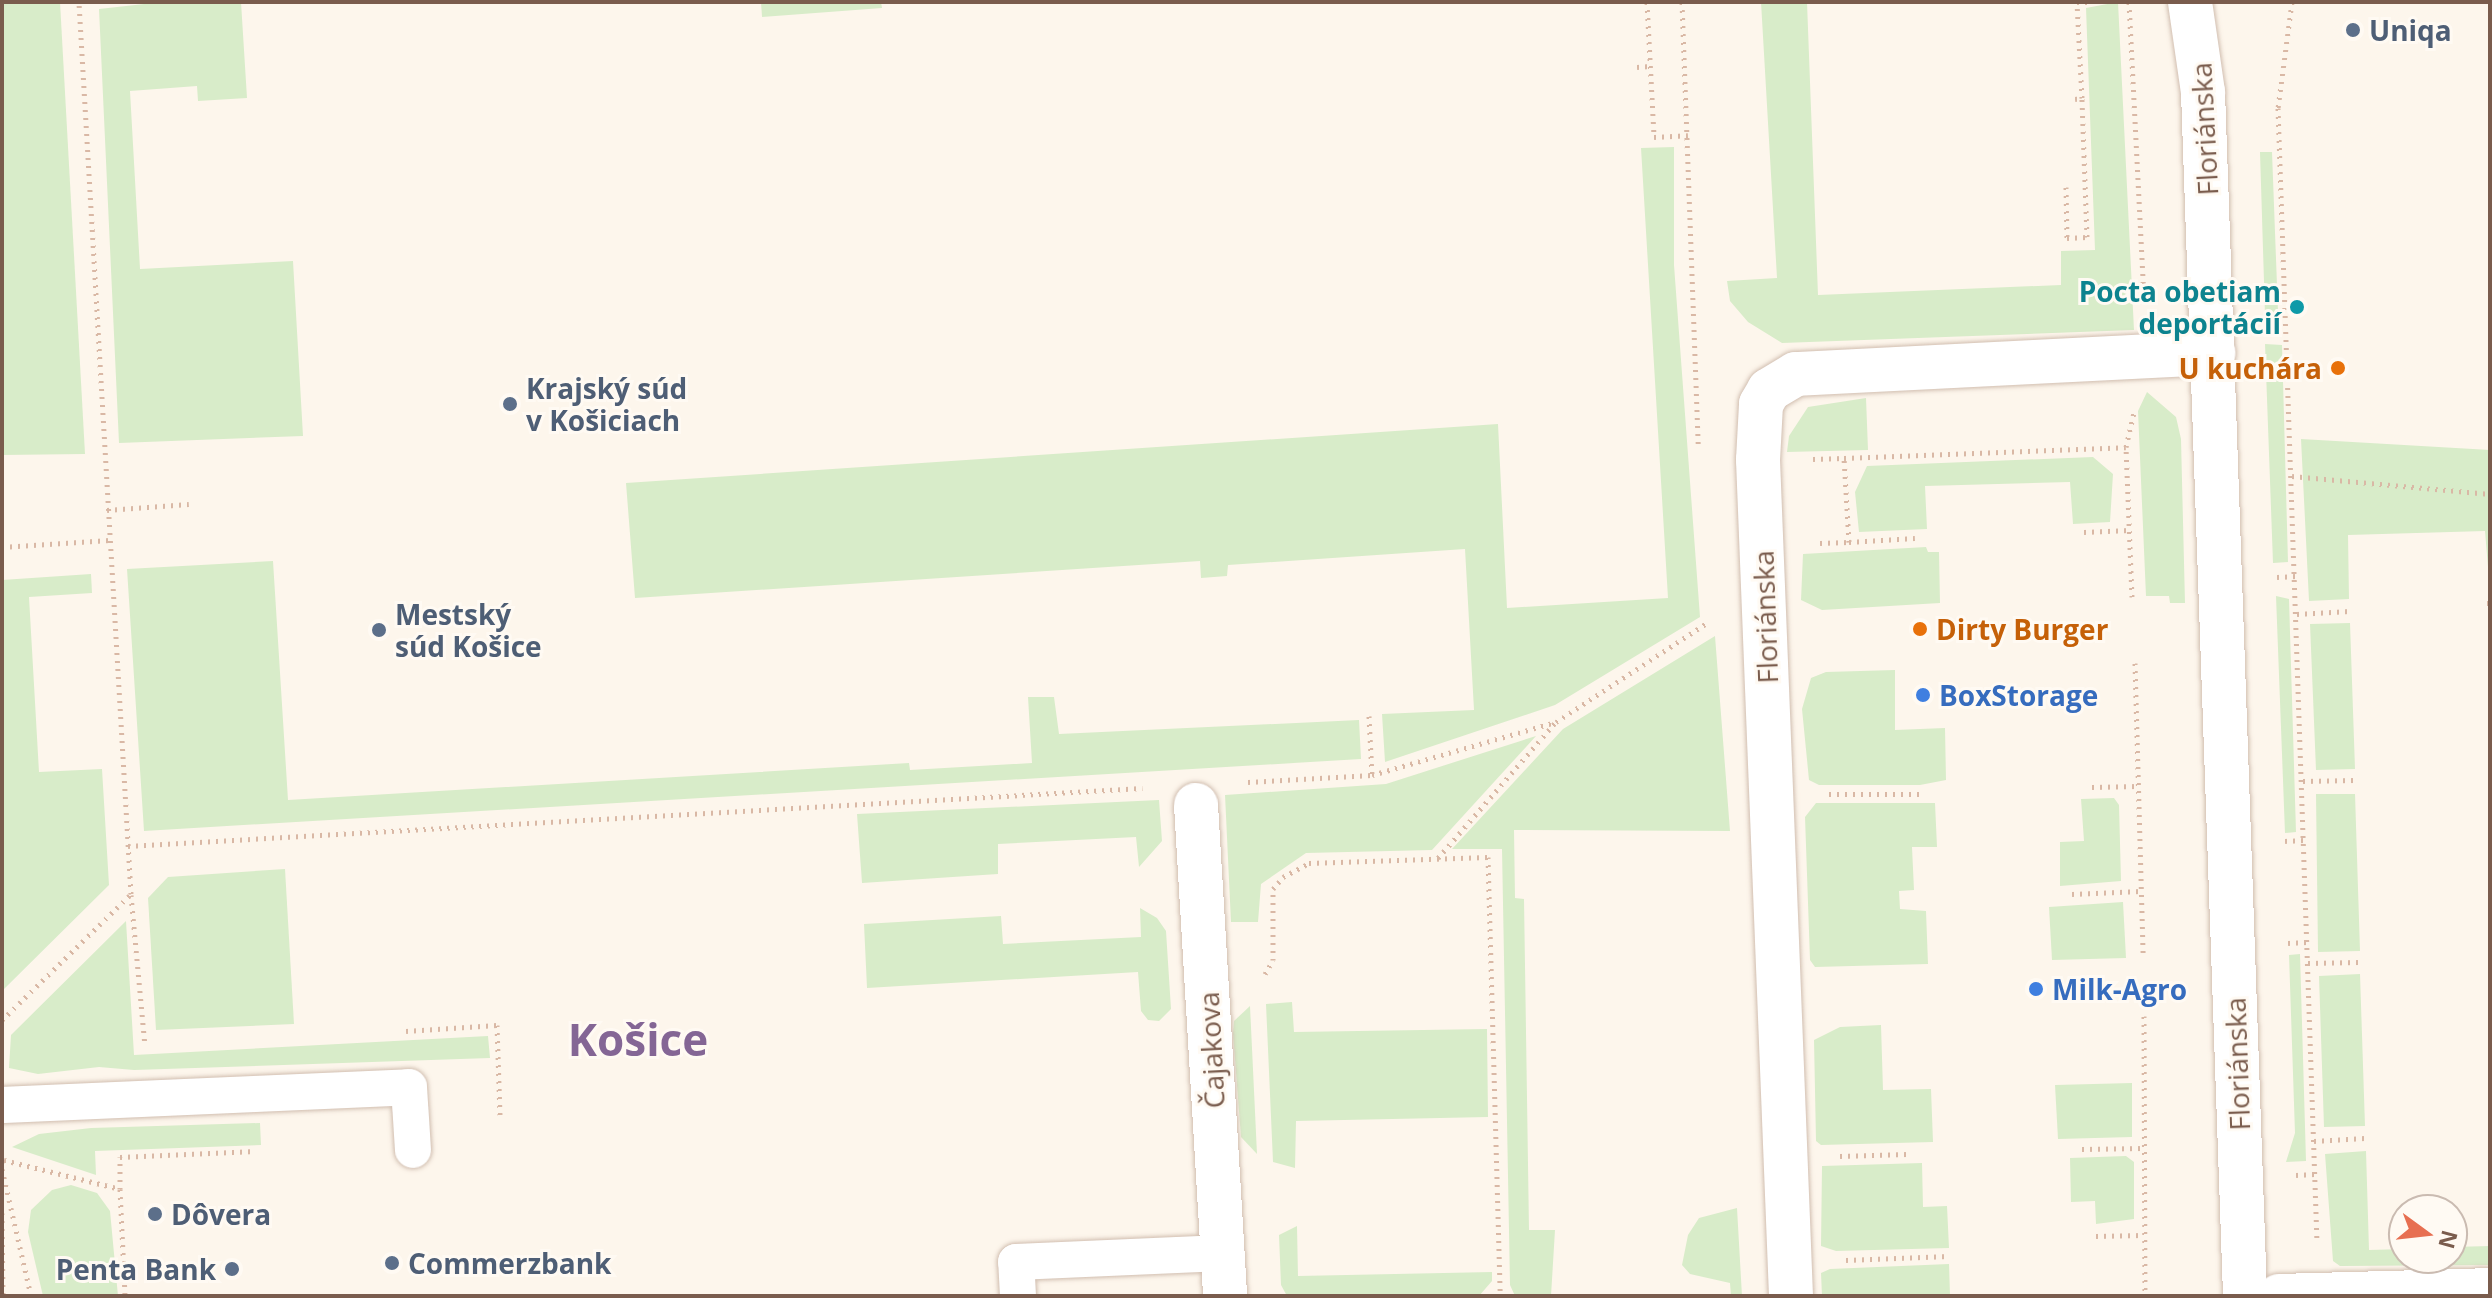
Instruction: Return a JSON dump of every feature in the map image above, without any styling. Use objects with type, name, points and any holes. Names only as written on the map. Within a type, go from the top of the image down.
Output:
[{"type":"street","name":"Floriánska","points":[[2199,12],[2245,1296]]},
{"type":"street","name":"Floriánska","points":[[1791,1296],[1757,421],[1769,390],[1796,374],[2213,353]]},
{"type":"street","name":"Čajakova","points":[[1196,805],[1225,1296]]},
{"type":"street","points":[[2279,1296],[2490,1290]]},
{"type":"lane","points":[[2,1105],[409,1087],[413,1150]]},
{"type":"lane","points":[[1018,1296],[1016,1262],[1223,1253]]},
{"type":"path","points":[[79,2],[141,1045],[156,1044]]},
{"type":"path","points":[[1647,2],[1654,137],[1688,135]]},
{"type":"path","points":[[1682,2],[1698,448]]},
{"type":"path","points":[[2066,187],[2067,238],[2087,237],[2078,98],[2077,2],[2089,2]]},
{"type":"path","points":[[2292,2],[2278,108],[2320,1295]]},
{"type":"path","points":[[1637,67],[1650,66]]},
{"type":"path","points":[[1849,542],[1844,458],[2126,447]]},
{"type":"path","points":[[2292,476],[2490,494]]},
{"type":"path","points":[[107,510],[189,504]]},
{"type":"path","points":[[2084,532],[2130,530]]},
{"type":"path","points":[[1437,858],[1556,722],[1706,626],[1763,547],[1915,538]]},
{"type":"path","points":[[2,547],[110,540]]},
{"type":"path","points":[[1705,611],[1706,626]]},
{"type":"path","points":[[2297,614],[2350,611]]},
{"type":"path","points":[[2135,663],[2143,958]]},
{"type":"path","points":[[1369,716],[1372,775]]},
{"type":"path","points":[[1234,783],[1372,775],[1556,722]]},
{"type":"path","points":[[2303,781],[2355,780]]},
{"type":"path","points":[[2092,787],[2138,786]]},
{"type":"path","points":[[128,846],[1155,787]]},
{"type":"path","points":[[1813,794],[1920,794]]},
{"type":"path","points":[[1273,960],[1273,889],[1283,877],[1309,863],[1488,857],[1500,1296]]},
{"type":"path","points":[[2072,894],[2141,891]]},
{"type":"path","points":[[2,1020],[131,894]]},
{"type":"path","points":[[2308,963],[2360,962]]},
{"type":"path","points":[[2144,1016],[2145,1296]]},
{"type":"path","points":[[402,1031],[497,1025],[500,1115]]},
{"type":"path","points":[[2314,1141],[2365,1138]]},
{"type":"path","points":[[2082,1149],[2144,1148]]},
{"type":"path","points":[[125,1296],[120,1157],[259,1151]]},
{"type":"path","points":[[1837,1156],[1907,1154]]},
{"type":"path","points":[[2,1160],[120,1189]]},
{"type":"path","points":[[2,1169],[31,1296]]},
{"type":"path","points":[[2,1213],[3,1296]]},
{"type":"path","points":[[2096,1236],[2143,1235]]},
{"type":"path","points":[[1842,1260],[1949,1256]]},
{"type":"green space","points":[[2,2],[60,2],[85,454],[2,455]]},
{"type":"green space","points":[[162,2],[241,2],[247,98],[198,101],[197,86],[130,91],[140,269],[293,261],[303,436],[119,443],[99,9]]},
{"type":"green space","points":[[761,2],[881,2],[882,8],[762,17]]},
{"type":"green space","points":[[1761,2],[1807,2],[1818,295],[2061,285],[2061,251],[2095,250],[2086,8],[2118,2],[2134,330],[1782,343],[1748,322],[1730,301],[1727,281],[1777,278]]},
{"type":"green space","points":[[1674,147],[1674,265],[1700,617],[1555,705],[1385,762],[1382,714],[1474,710],[1465,549],[1228,565],[1227,576],[1201,578],[1200,561],[635,598],[626,483],[1498,424],[1507,608],[1668,598],[1641,148]]},
{"type":"green space","points":[[2260,152],[2272,152],[2278,312],[2265,314]]},
{"type":"green space","points":[[2265,344],[2282,345],[2288,562],[2273,563]]},
{"type":"green space","points":[[2147,392],[2176,417],[2181,439],[2185,603],[2170,603],[2169,596],[2146,596],[2138,411]]},
{"type":"green space","points":[[1866,398],[1868,450],[1787,452],[1789,436],[1808,407]]},
{"type":"green space","points":[[2301,439],[2490,450],[2490,591],[2485,531],[2348,535],[2349,599],[2309,601]]},
{"type":"green space","points":[[2093,457],[2113,474],[2110,522],[2073,524],[2070,482],[1925,486],[1927,529],[1859,532],[1855,492],[1867,466]]},
{"type":"green space","points":[[1926,547],[1928,552],[1939,552],[1940,603],[1822,610],[1801,600],[1803,554]]},
{"type":"green space","points":[[273,561],[288,800],[909,763],[910,770],[1032,763],[1028,697],[1054,697],[1059,734],[1359,720],[1361,759],[144,831],[127,569]]},
{"type":"green space","points":[[91,574],[92,593],[29,597],[39,772],[102,769],[109,885],[2,991],[2,580]]},
{"type":"green space","points":[[2276,596],[2289,599],[2296,832],[2285,833]]},
{"type":"green space","points":[[2350,623],[2355,769],[2316,770],[2310,624]]},
{"type":"green space","points":[[1715,636],[1730,831],[1514,830],[1515,898],[1524,899],[1529,1230],[1555,1230],[1551,1296],[1515,1296],[1510,1285],[1502,849],[1452,849],[1563,729]]},
{"type":"green space","points":[[1895,670],[1895,730],[1945,728],[1946,780],[1920,785],[1819,785],[1809,780],[1802,709],[1811,678],[1826,672]]},
{"type":"green space","points":[[1536,736],[1432,850],[1306,853],[1261,884],[1258,922],[1231,922],[1225,795],[1386,784]]},
{"type":"green space","points":[[2316,794],[2355,794],[2360,951],[2318,952]]},
{"type":"green space","points":[[2114,798],[2119,805],[2121,881],[2060,886],[2060,842],[2084,841],[2081,799]]},
{"type":"green space","points":[[1159,800],[1162,841],[1139,867],[1136,837],[998,844],[998,874],[862,883],[857,814]]},
{"type":"green space","points":[[1816,803],[1935,803],[1937,847],[1912,847],[1914,890],[1899,891],[1900,909],[1926,911],[1928,964],[1815,967],[1810,960],[1805,817]]},
{"type":"green space","points":[[285,869],[294,1024],[156,1030],[148,898],[168,877]]},
{"type":"green space","points":[[2123,902],[2126,958],[2052,960],[2049,907]]},
{"type":"green space","points":[[1140,908],[1157,918],[1166,931],[1171,1009],[1159,1021],[1148,1020],[1141,1011],[1138,972],[867,988],[864,924],[1001,916],[1003,944],[1141,937]]},
{"type":"green space","points":[[126,921],[134,1055],[488,1036],[490,1058],[134,1070],[99,1067],[38,1074],[9,1068],[11,1035]]},
{"type":"green space","points":[[2300,954],[2306,1161],[2286,1162],[2295,1133],[2289,955]]},
{"type":"green space","points":[[2360,974],[2365,1126],[2324,1127],[2319,976]]},
{"type":"green space","points":[[1292,1002],[1294,1032],[1487,1029],[1488,1117],[1296,1121],[1295,1168],[1273,1162],[1266,1004]]},
{"type":"green space","points":[[1250,1006],[1257,1154],[1241,1137],[1233,1033],[1234,1021]]},
{"type":"green space","points":[[1881,1025],[1883,1090],[1931,1089],[1933,1142],[1821,1145],[1816,1141],[1814,1040],[1840,1027]]},
{"type":"green space","points":[[2132,1083],[2132,1137],[2058,1139],[2055,1085]]},
{"type":"green space","points":[[260,1123],[261,1145],[95,1151],[96,1175],[12,1147],[39,1134],[91,1128]]},
{"type":"green space","points":[[2366,1151],[2369,1250],[2388,1249],[2388,1266],[2340,1266],[2333,1261],[2325,1154]]},
{"type":"green space","points":[[2126,1156],[2134,1162],[2134,1219],[2096,1224],[2095,1201],[2071,1202],[2070,1158]]},
{"type":"green space","points":[[1922,1163],[1923,1207],[1947,1206],[1949,1248],[1836,1251],[1821,1246],[1822,1166]]},
{"type":"green space","points":[[71,1185],[97,1193],[110,1211],[118,1296],[43,1296],[28,1232],[31,1210],[52,1190]]},
{"type":"green space","points":[[1737,1208],[1742,1296],[1731,1296],[1730,1283],[1690,1274],[1682,1265],[1688,1235],[1699,1218]]},
{"type":"green space","points":[[1297,1226],[1298,1276],[1492,1272],[1492,1281],[1479,1296],[1287,1296],[1281,1285],[1279,1235]]},
{"type":"green space","points":[[2490,1246],[2490,1265],[2468,1265],[2468,1247]]},
{"type":"green space","points":[[1949,1264],[1950,1296],[1822,1296],[1821,1273],[1830,1269]]},
{"type":"place","name":"Uniqa","points":[[2353,30]]},
{"type":"place","name":"Pocta obetiam deportácií","points":[[2297,307]]},
{"type":"place","name":"U kuchára","points":[[2338,368]]},
{"type":"place","name":"Krajský súd v Košiciach","points":[[510,404]]},
{"type":"place","name":"Dirty Burger","points":[[1920,629]]},
{"type":"place","name":"Mestský súd Košice","points":[[379,630]]},
{"type":"place","name":"BoxStorage","points":[[1923,695]]},
{"type":"place","name":"Milk-Agro","points":[[2036,989]]},
{"type":"place","name":"Dôvera","points":[[155,1214]]},
{"type":"place","name":"Commerzbank","points":[[392,1263]]},
{"type":"place","name":"Penta Bank","points":[[232,1269]]},
{"type":"district","name":"Košice","points":[[638,1039]]}]
